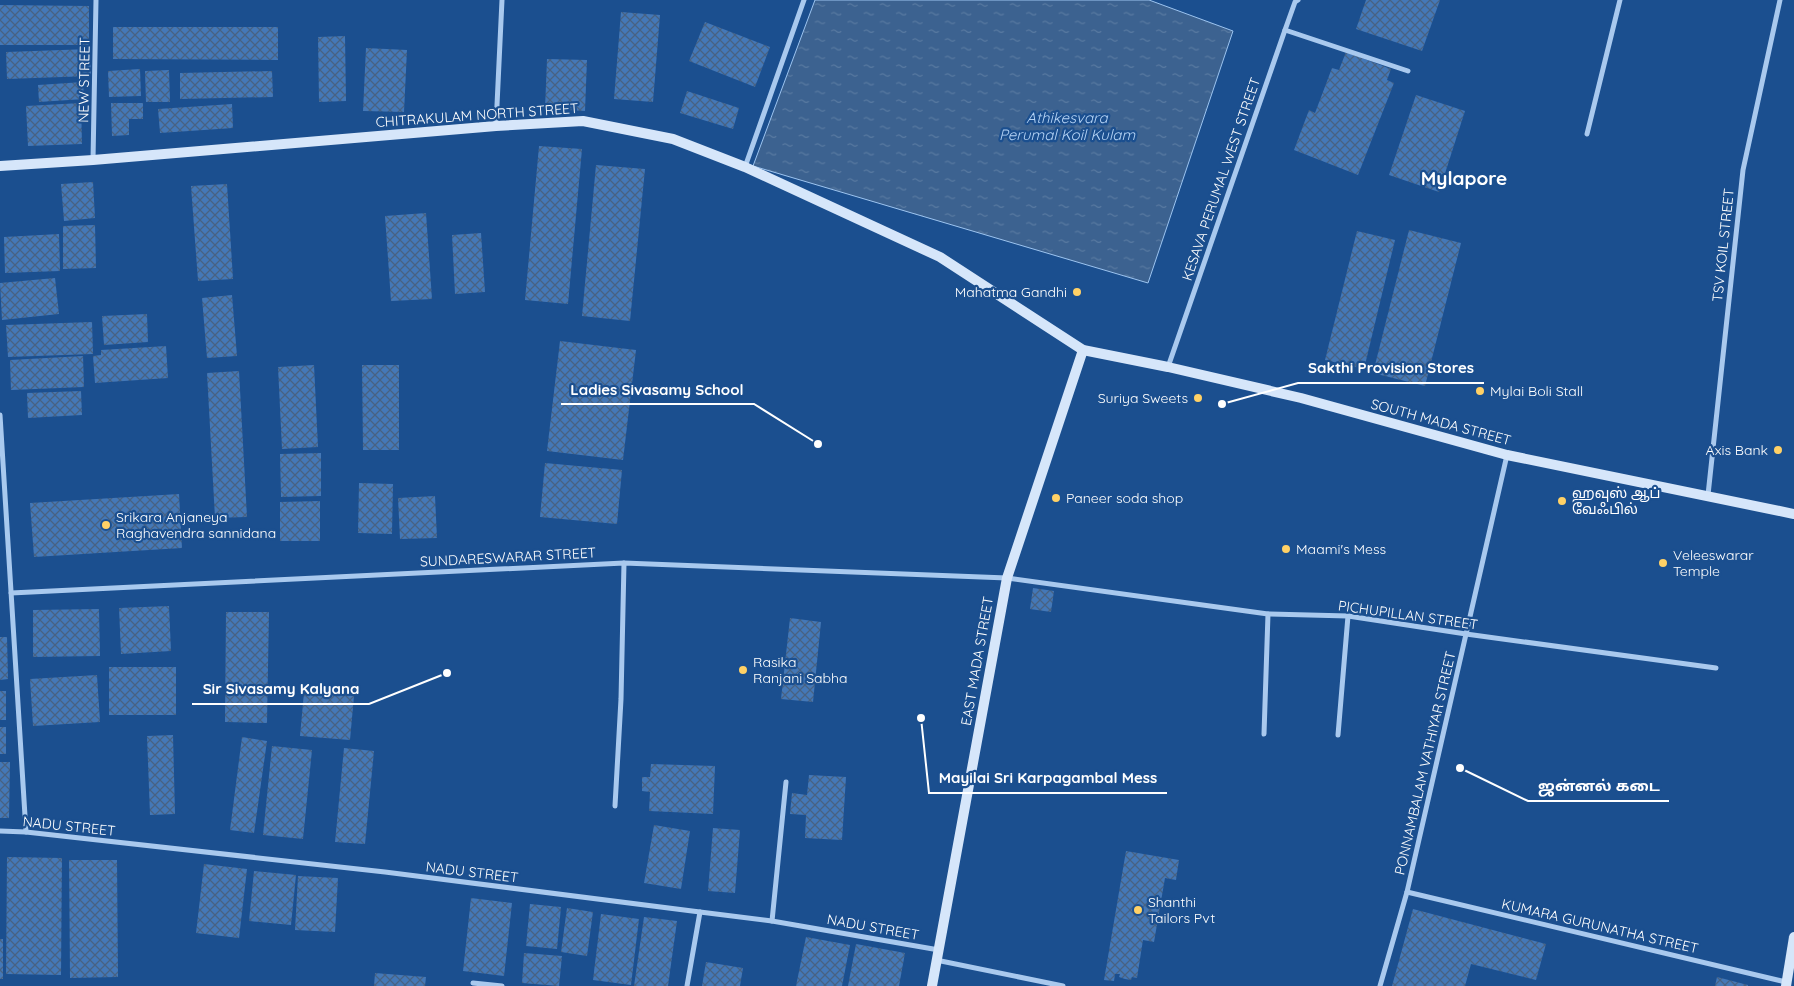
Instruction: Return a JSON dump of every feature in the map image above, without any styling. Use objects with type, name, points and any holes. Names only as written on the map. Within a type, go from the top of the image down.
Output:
[{"type":"street","name":"NEW STREET","points":[[93,160],[96,0]]},
{"type":"street","points":[[496,126],[502,0]]},
{"type":"street","points":[[745,166],[804,0]]},
{"type":"street","points":[[1587,134],[1620,0]]},
{"type":"street","name":"TSV KOIL STREET","points":[[1708,495],[1743,170],[1780,0]]},
{"type":"street","name":"KESAVA PERUMAL WEST STREET","points":[[1168,367],[1294,1]]},
{"type":"street","points":[[1285,30],[1408,71]]},
{"type":"street","name":"CHITRAKULAM NORTH STREET","points":[[0,166],[496,126],[583,121],[673,139],[745,166],[940,258],[1083,350]]},
{"type":"street","name":"SOUTH MADA STREET","points":[[1083,350],[1168,367],[1301,398],[1507,455],[1794,514]]},
{"type":"street","name":"EAST MADA STREET","points":[[932,986],[1007,578],[1083,350]]},
{"type":"street","points":[[0,414],[26,832]]},
{"type":"street","name":"PONNAMBALAM VATHIYAR STREET","points":[[1380,986],[1408,892],[1507,455]]},
{"type":"street","points":[[614,806],[621,699],[624,563]]},
{"type":"street","name":"SUNDARESWARAR STREET","points":[[11,593],[624,563],[1007,578]]},
{"type":"street","name":"PICHUPILLAN STREET","points":[[1007,578],[1268,614],[1348,616],[1716,668]]},
{"type":"street","points":[[1264,734],[1268,614]]},
{"type":"street","points":[[1338,735],[1348,616]]},
{"type":"street","points":[[772,921],[786,782]]},
{"type":"street","name":"NADU STREET","points":[[0,832],[26,832],[384,872],[772,921],[937,955],[1063,986]]},
{"type":"street","name":"KUMARA GURUNATHA STREET","points":[[1408,892],[1786,984]]},
{"type":"street","points":[[687,986],[700,912]]},
{"type":"street","points":[[1786,984],[1794,937]]},
{"type":"street","points":[[474,983],[502,986]]},
{"type":"water","name":"Athikesvara Perumal Koil Kulam","points":[[815,0],[1149,0],[1233,31],[1148,283],[753,166]]},
{"type":"building","points":[[1366,0],[1440,0],[1422,51],[1356,29]]},
{"type":"building","points":[[0,5],[89,6],[89,45],[0,45]]},
{"type":"building","points":[[621,12],[660,15],[653,102],[614,99]]},
{"type":"building","points":[[705,22],[770,47],[755,87],[689,61]]},
{"type":"building","points":[[113,27],[278,27],[278,60],[113,59]]},
{"type":"building","points":[[345,36],[346,101],[319,102],[318,37]]},
{"type":"building","points":[[366,48],[407,50],[404,112],[363,111]]},
{"type":"building","points":[[90,49],[91,76],[7,79],[6,52]]},
{"type":"building","points":[[1346,52],[1391,69],[1387,80],[1394,83],[1358,175],[1294,150],[1309,110],[1315,113],[1332,68],[1339,70]]},
{"type":"building","points":[[547,59],[587,60],[585,111],[545,109]]},
{"type":"building","points":[[140,69],[141,96],[109,97],[108,71]]},
{"type":"building","points":[[169,70],[170,102],[146,102],[145,71]]},
{"type":"building","points":[[272,71],[273,97],[180,99],[180,73]]},
{"type":"building","points":[[83,82],[84,99],[39,102],[38,85]]},
{"type":"building","points":[[687,91],[739,108],[733,129],[680,113]]},
{"type":"building","points":[[1416,95],[1465,111],[1439,192],[1389,175]]},
{"type":"building","points":[[81,103],[82,144],[28,146],[26,106]]},
{"type":"building","points":[[111,103],[143,103],[143,119],[129,119],[129,135],[112,136]]},
{"type":"building","points":[[232,104],[233,128],[160,133],[158,109]]},
{"type":"building","points":[[539,146],[582,149],[568,304],[525,300]]},
{"type":"building","points":[[596,165],[645,169],[630,321],[582,316]]},
{"type":"building","points":[[93,182],[95,218],[64,221],[61,184]]},
{"type":"building","points":[[227,184],[233,279],[198,281],[191,186]]},
{"type":"building","points":[[426,213],[432,299],[391,301],[385,216]]},
{"type":"building","points":[[95,225],[96,268],[63,269],[63,226]]},
{"type":"building","points":[[1409,230],[1461,243],[1425,386],[1373,373]]},
{"type":"building","points":[[1357,231],[1395,240],[1364,369],[1325,360]]},
{"type":"building","points":[[481,233],[485,292],[455,294],[452,235]]},
{"type":"building","points":[[59,234],[60,271],[5,273],[4,237]]},
{"type":"building","points":[[55,278],[59,314],[2,320],[0,283]]},
{"type":"building","points":[[232,295],[237,356],[207,358],[202,298]]},
{"type":"building","points":[[147,314],[148,342],[104,345],[102,316]]},
{"type":"building","points":[[92,322],[93,354],[8,357],[6,325]]},
{"type":"building","points":[[560,341],[636,350],[623,460],[547,451]]},
{"type":"building","points":[[166,346],[168,378],[95,383],[93,356],[101,355],[101,350]]},
{"type":"building","points":[[83,356],[84,387],[11,390],[10,360]]},
{"type":"building","points":[[314,365],[318,447],[282,449],[278,367]]},
{"type":"building","points":[[362,365],[399,365],[399,450],[363,450]]},
{"type":"building","points":[[239,371],[247,517],[215,518],[207,373]]},
{"type":"building","points":[[81,391],[82,415],[28,418],[27,393]]},
{"type":"building","points":[[321,453],[321,496],[281,497],[280,454]]},
{"type":"building","points":[[545,463],[622,470],[617,524],[540,517]]},
{"type":"building","points":[[359,483],[393,484],[392,534],[358,533]]},
{"type":"building","name":"Srikara Anjaneya Raghavendra sannidana","points":[[179,494],[182,548],[34,557],[30,503]]},
{"type":"building","points":[[435,496],[437,538],[400,539],[398,498]]},
{"type":"building","points":[[320,501],[320,541],[280,541],[280,502]]},
{"type":"building","points":[[1033,588],[1054,591],[1051,612],[1030,609]]},
{"type":"building","points":[[169,606],[171,651],[121,654],[119,608]]},
{"type":"building","points":[[99,609],[100,656],[33,657],[33,610]]},
{"type":"building","points":[[226,612],[269,612],[267,723],[225,722]]},
{"type":"building","points":[[790,618],[821,622],[813,702],[781,699]]},
{"type":"building","points":[[0,637],[7,637],[8,679],[0,680]]},
{"type":"building","points":[[109,667],[176,667],[176,715],[109,715]]},
{"type":"building","points":[[97,675],[100,722],[33,726],[30,679]]},
{"type":"building","points":[[0,691],[6,691],[6,720],[0,720]]},
{"type":"building","points":[[304,692],[354,696],[350,740],[300,736]]},
{"type":"building","points":[[0,727],[6,727],[6,754],[0,754]]},
{"type":"building","points":[[173,735],[175,814],[150,815],[147,736]]},
{"type":"building","points":[[242,737],[267,741],[254,833],[230,830]]},
{"type":"building","points":[[272,746],[312,750],[303,839],[263,835]]},
{"type":"building","points":[[344,748],[374,751],[365,844],[335,842]]},
{"type":"building","points":[[0,762],[10,762],[9,818],[0,818]]},
{"type":"building","points":[[651,764],[715,766],[713,814],[649,811],[650,792],[642,791],[642,777],[650,777]]},
{"type":"building","points":[[809,775],[846,777],[842,840],[805,838],[806,815],[790,814],[792,793],[807,795]]},
{"type":"building","points":[[654,825],[690,831],[681,889],[644,883]]},
{"type":"building","points":[[713,828],[740,830],[735,893],[708,891]]},
{"type":"building","name":"Shanthi Tailors Pvt","points":[[1126,851],[1179,860],[1176,880],[1165,878],[1154,942],[1143,940],[1137,978],[1125,979],[1119,977],[1120,974],[1115,974],[1114,981],[1104,980]]},
{"type":"building","points":[[7,857],[62,858],[61,975],[6,974]]},
{"type":"building","points":[[69,860],[117,860],[118,977],[70,978]]},
{"type":"building","points":[[204,864],[247,869],[239,938],[196,933]]},
{"type":"building","points":[[254,871],[296,875],[291,925],[249,921]]},
{"type":"building","points":[[298,876],[338,878],[335,932],[295,930]]},
{"type":"building","points":[[471,898],[512,903],[504,976],[463,971]]},
{"type":"building","points":[[530,904],[561,907],[557,949],[526,946]]},
{"type":"building","points":[[567,908],[593,912],[587,956],[561,952]]},
{"type":"building","points":[[1413,909],[1546,944],[1536,980],[1471,964],[1465,986],[1392,986]]},
{"type":"building","points":[[601,914],[639,919],[631,985],[593,980]]},
{"type":"building","points":[[644,917],[677,921],[668,986],[634,986]]},
{"type":"building","points":[[806,937],[850,945],[842,986],[796,986]]},
{"type":"building","points":[[0,939],[3,939],[3,979],[0,979]]},
{"type":"building","points":[[856,944],[905,953],[899,986],[848,986]]},
{"type":"building","points":[[524,953],[562,956],[559,986],[522,983]]},
{"type":"building","points":[[706,962],[743,968],[740,986],[702,986]]},
{"type":"building","points":[[375,973],[426,977],[425,986],[374,986]]},
{"type":"building","points":[[1717,977],[1748,985],[1748,986],[1715,986]]},
{"type":"place","name":"Mahatma Gandhi","points":[[1077,292]]},
{"type":"place","name":"Mylai Boli Stall","points":[[1480,391]]},
{"type":"place","name":"Suriya Sweets","points":[[1198,398]]},
{"type":"place","name":"Sakthi Provision Stores","points":[[1222,404]]},
{"type":"place","name":"Ladies Sivasamy School","points":[[818,444]]},
{"type":"place","name":"Axis Bank","points":[[1778,450]]},
{"type":"place","name":"Paneer soda shop","points":[[1056,498]]},
{"type":"place","name":"ஹவுஸ் ஆப் வேஃபில்","points":[[1562,501]]},
{"type":"place","name":"Srikara Anjaneya Raghavendra sannidana","points":[[106,525]]},
{"type":"place","name":"Maami's Mess","points":[[1286,549]]},
{"type":"place","name":"Veleeswarar Temple","points":[[1663,563]]},
{"type":"place","name":"Rasika Ranjani Sabha","points":[[743,670]]},
{"type":"place","name":"Sir Sivasamy Kalyana","points":[[447,673]]},
{"type":"place","name":"Mayilai Sri Karpagambal Mess","points":[[921,718]]},
{"type":"place","name":"ஜன்னல் கடை","points":[[1460,768]]},
{"type":"place","name":"Shanthi Tailors Pvt","points":[[1138,910]]},
{"type":"district","name":"Mylapore","points":[[1464,178]]}]
